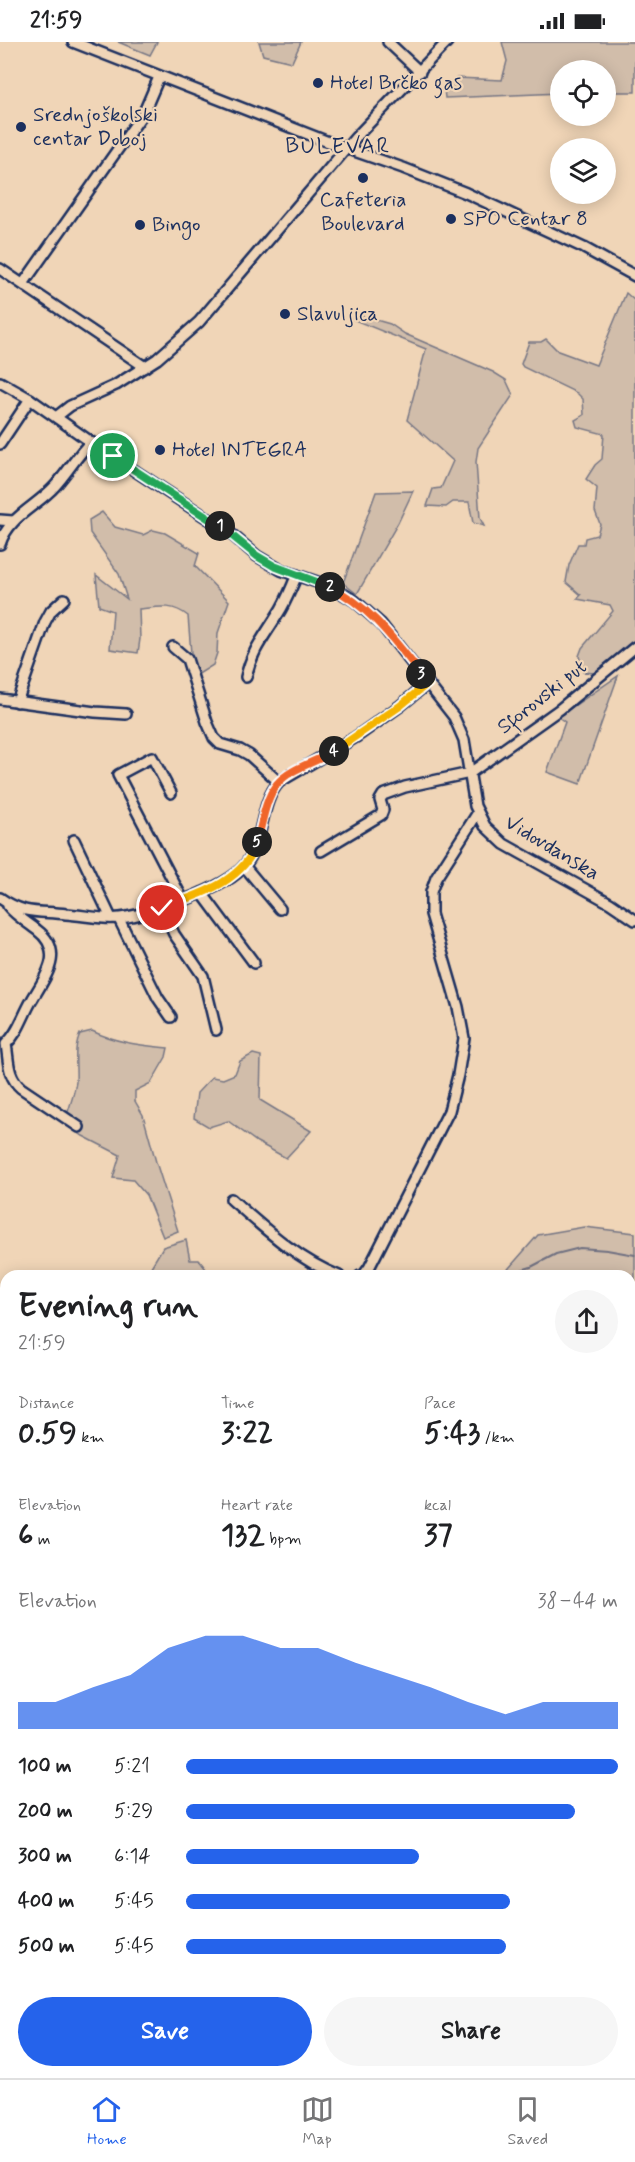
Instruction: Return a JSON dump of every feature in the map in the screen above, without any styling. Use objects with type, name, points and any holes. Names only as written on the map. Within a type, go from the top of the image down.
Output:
[{"type":"street","points":[[73,42],[346,149],[466,193],[584,248],[635,276]]},
{"type":"street","points":[[388,42],[420,72]]},
{"type":"street","points":[[56,417],[70,406],[102,393],[145,367],[199,322],[346,149],[447,42]]},
{"type":"street","points":[[23,284],[144,112],[159,77]]},
{"type":"street","points":[[0,269],[145,367]]},
{"type":"street","name":"Vidovdanska","points":[[0,382],[30,399],[230,533],[257,556],[274,566],[340,592],[368,611],[450,710],[460,730],[477,814],[485,826],[504,844],[622,910],[635,920]]},
{"type":"street","points":[[0,444],[30,399]]},
{"type":"street","points":[[0,544],[13,521],[48,493],[91,442]]},
{"type":"street","points":[[0,520],[13,521]]},
{"type":"street","points":[[246,677],[257,644],[279,612],[297,575]]},
{"type":"street","points":[[17,702],[45,621],[64,599]]},
{"type":"street","name":"Sforovski put","points":[[470,773],[560,709],[635,646]]},
{"type":"street","points":[[173,647],[187,659],[214,738],[220,744],[249,754],[279,782]]},
{"type":"street","points":[[2,900],[23,910],[115,918],[162,908],[229,879],[245,867],[257,845],[268,803],[279,782],[356,737],[428,683]]},
{"type":"street","points":[[0,699],[126,714]]},
{"type":"street","points":[[171,793],[152,757],[118,775],[183,900]]},
{"type":"street","points":[[321,851],[381,815],[383,810],[380,800],[383,795],[405,787],[470,773]]},
{"type":"street","points":[[368,1270],[449,1110],[464,1038],[458,1007],[432,914],[431,892],[436,878],[477,814]]},
{"type":"street","points":[[74,840],[158,998],[171,1017]]},
{"type":"street","points":[[245,867],[280,909]]},
{"type":"street","points":[[202,892],[254,963]]},
{"type":"street","points":[[2,900],[20,918],[40,932],[48,943],[52,956],[45,980],[31,1000],[14,1036],[3,1046],[13,1082],[79,1127]]},
{"type":"street","points":[[162,908],[174,934],[203,976],[216,1030]]},
{"type":"street","points":[[231,1199],[275,1237],[324,1270]]},
{"type":"shaded area","points":[[118,42],[157,42],[150,55]]},
{"type":"shaded area","points":[[259,42],[301,42],[292,62],[263,55]]},
{"type":"shaded area","points":[[502,42],[635,42],[635,92],[616,92],[616,60],[550,60],[550,93],[445,98],[444,89],[457,78],[502,80],[507,61]]},
{"type":"shaded area","points":[[626,293],[635,301],[635,641],[594,673],[583,672],[579,656],[582,648],[613,611],[610,605],[577,599],[581,595],[566,582],[569,565],[578,544],[584,544],[585,538],[597,535],[600,524],[595,511],[597,488],[586,479],[602,459],[604,434],[577,427],[575,420],[584,415],[583,399],[577,393],[521,364],[529,342],[541,342],[546,339],[558,351],[596,365]]},
{"type":"shaded area","points":[[355,314],[390,324],[405,334],[493,372],[506,380],[513,395],[478,448],[476,462],[480,518],[484,526],[473,523],[469,502],[453,502],[446,507],[427,506],[433,489],[441,488],[453,461],[407,420],[426,349],[352,319]]},
{"type":"shaded area","points":[[413,491],[398,523],[357,594],[343,583],[376,492]]},
{"type":"shaded area","points":[[102,512],[115,527],[143,535],[153,530],[165,533],[199,553],[195,566],[229,601],[218,633],[217,653],[213,665],[197,675],[191,653],[188,616],[170,608],[139,609],[138,653],[110,649],[113,611],[99,606],[96,575],[127,599],[119,574],[90,533],[89,520]]},
{"type":"shaded area","points":[[618,676],[580,784],[547,772],[565,722],[558,717]]},
{"type":"shaded area","points":[[92,1031],[120,1041],[168,1048],[166,1057],[151,1083],[135,1091],[135,1101],[143,1115],[178,1231],[163,1237],[146,1195],[133,1180],[113,1178],[120,1155],[83,1136],[64,1123],[76,1082],[78,1039],[80,1034]]},
{"type":"shaded area","points":[[253,1054],[261,1056],[260,1100],[311,1131],[286,1158],[257,1142],[228,1121],[209,1127],[194,1118],[197,1093],[212,1077],[223,1079],[235,1074],[240,1061]]},
{"type":"shaded area","points":[[584,1227],[635,1233],[635,1270],[507,1270],[538,1235]]},
{"type":"shaded area","points":[[186,1240],[190,1260],[199,1260],[207,1270],[147,1270],[163,1247]]},
{"type":"waterway","points":[[521,1270],[556,1254],[580,1248],[635,1255]]},
{"type":"place","name":"Hotel Brčko gas","points":[[318,83]]},
{"type":"place","name":"Srednjoškolski centar Doboj","points":[[21,127]]},
{"type":"place","name":"Cafeteria Boulevard","points":[[363,178]]},
{"type":"place","name":"SPO Centar 8","points":[[451,219]]},
{"type":"place","name":"Bingo","points":[[140,225]]},
{"type":"place","name":"Slavuljica","points":[[285,314]]},
{"type":"place","name":"Hotel INTEGRA","points":[[160,450]]},
{"type":"district","name":"BULEVAR","points":[[338,147]]},
{"type":"route","points":[[113,456],[230,533],[266,562],[281,570],[323,584],[355,601],[381,624],[428,683],[356,737],[276,785],[268,803],[257,845],[245,867],[229,879],[162,908]]}]
